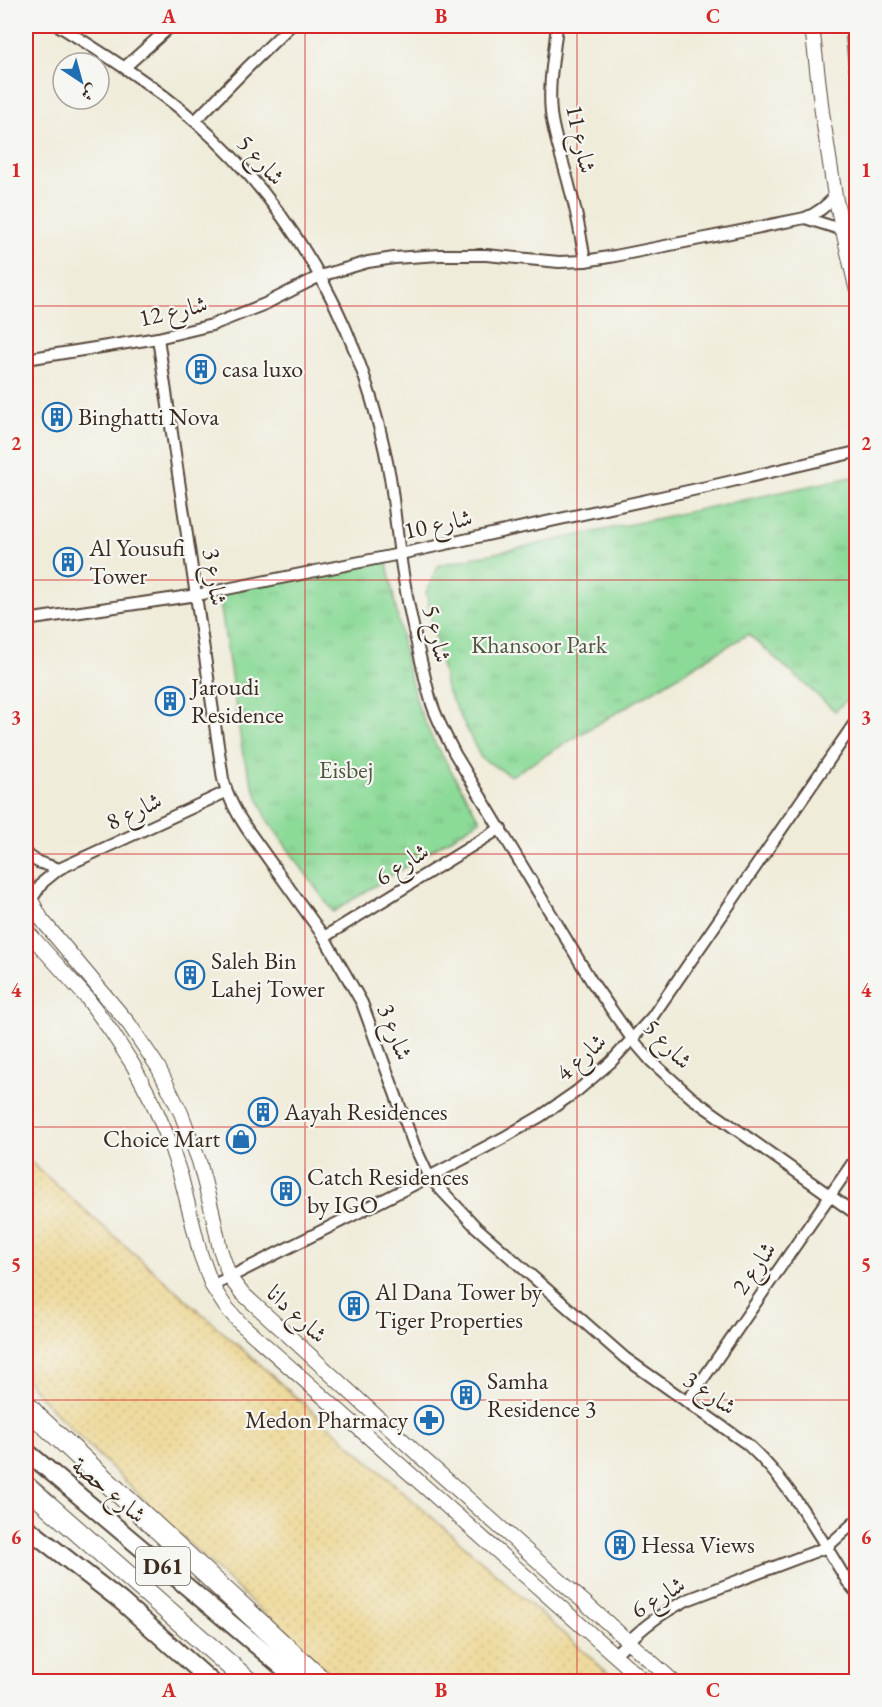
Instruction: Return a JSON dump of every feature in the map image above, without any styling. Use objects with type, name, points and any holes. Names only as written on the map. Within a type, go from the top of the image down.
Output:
[{"type":"highway","points":[[26,1405],[323,1682]]},
{"type":"highway","points":[[26,1486],[249,1682]]},
{"type":"main road","name":"شارع حصة","points":[[26,1451],[300,1682]]},
{"type":"main road","name":"D61","points":[[26,1527],[121,1601],[212,1682]]},
{"type":"street","name":"شارع 5","points":[[59,26],[125,67],[195,121],[249,175],[276,208],[321,276],[346,327],[373,403],[383,440],[413,629],[432,703],[455,754],[592,982],[632,1039],[658,1068],[692,1098],[856,1214]]},
{"type":"street","points":[[125,67],[171,26]]},
{"type":"street","points":[[195,121],[290,26]]},
{"type":"street","name":"شارع 11","points":[[557,26],[551,111],[554,132],[577,216],[585,261]]},
{"type":"street","points":[[812,26],[835,196],[856,287]]},
{"type":"street","points":[[853,30],[856,68]]},
{"type":"street","points":[[805,218],[827,206],[835,196]]},
{"type":"street","points":[[805,218],[843,230]]},
{"type":"street","name":"شارع 12","points":[[26,359],[159,338],[212,325],[239,316],[321,276],[368,262],[440,255],[486,255],[534,261],[585,261],[805,218]]},
{"type":"street","name":"شارع 3","points":[[159,338],[226,792],[235,812],[324,937],[362,1003],[414,1146],[429,1177],[476,1227],[625,1358],[747,1444],[765,1460],[780,1477],[856,1592]]},
{"type":"street","name":"شارع 10","points":[[26,620],[197,595],[400,554],[856,452]]},
{"type":"street","name":"شارع 4","points":[[212,1286],[429,1177],[541,1116],[577,1091],[611,1062],[652,1017],[856,721]]},
{"type":"street","name":"شارع 8","points":[[31,900],[43,882],[59,869],[226,792]]},
{"type":"street","name":"شارع 6","points":[[324,937],[501,828]]},
{"type":"street","points":[[26,854],[38,862],[59,869]]},
{"type":"street","name":"شارع دانا","points":[[26,882],[31,900],[42,920],[129,1024],[158,1067],[181,1113],[199,1161],[220,1249],[230,1278],[255,1307],[674,1682]]},
{"type":"street","name":"شارع دانا","points":[[26,930],[87,998],[133,1065],[168,1138],[182,1177],[200,1252],[212,1286],[225,1306],[240,1323],[645,1682]]},
{"type":"street","name":"شارع 2","points":[[687,1402],[856,1158]]},
{"type":"street","name":"شارع 6","points":[[614,1655],[647,1624],[666,1611],[687,1600],[827,1547],[856,1521]]},
{"type":"green space","name":"Khansoor Park","points":[[856,476],[856,692],[835,711],[748,634],[511,776],[481,758],[446,688],[426,592],[439,565]]},
{"type":"green space","name":"Eisbej","points":[[386,557],[407,666],[418,706],[432,738],[480,820],[333,912],[268,821],[253,786],[243,755],[218,589]]},
{"type":"sand","points":[[26,1158],[617,1681],[339,1681],[180,1534],[50,1407],[26,1379]]},
{"type":"place","name":"casa luxo","points":[[201,369]]},
{"type":"place","name":"Binghatti Nova","points":[[57,417]]},
{"type":"place","name":"Al Yousufi Tower","points":[[68,562]]},
{"type":"place","name":"Jaroudi Residence","points":[[170,701]]},
{"type":"place","name":"Saleh Bin Lahej Tower","points":[[190,975]]},
{"type":"place","name":"Aayah Residences","points":[[263,1112]]},
{"type":"place","name":"Choice Mart","points":[[241,1139]]},
{"type":"place","name":"Catch Residences by IGO","points":[[286,1191]]},
{"type":"place","name":"Al Dana Tower by Tiger Properties","points":[[354,1306]]},
{"type":"place","name":"Samha Residence 3","points":[[466,1395]]},
{"type":"place","name":"Medon Pharmacy","points":[[429,1420]]},
{"type":"place","name":"Hessa Views","points":[[620,1545]]}]
